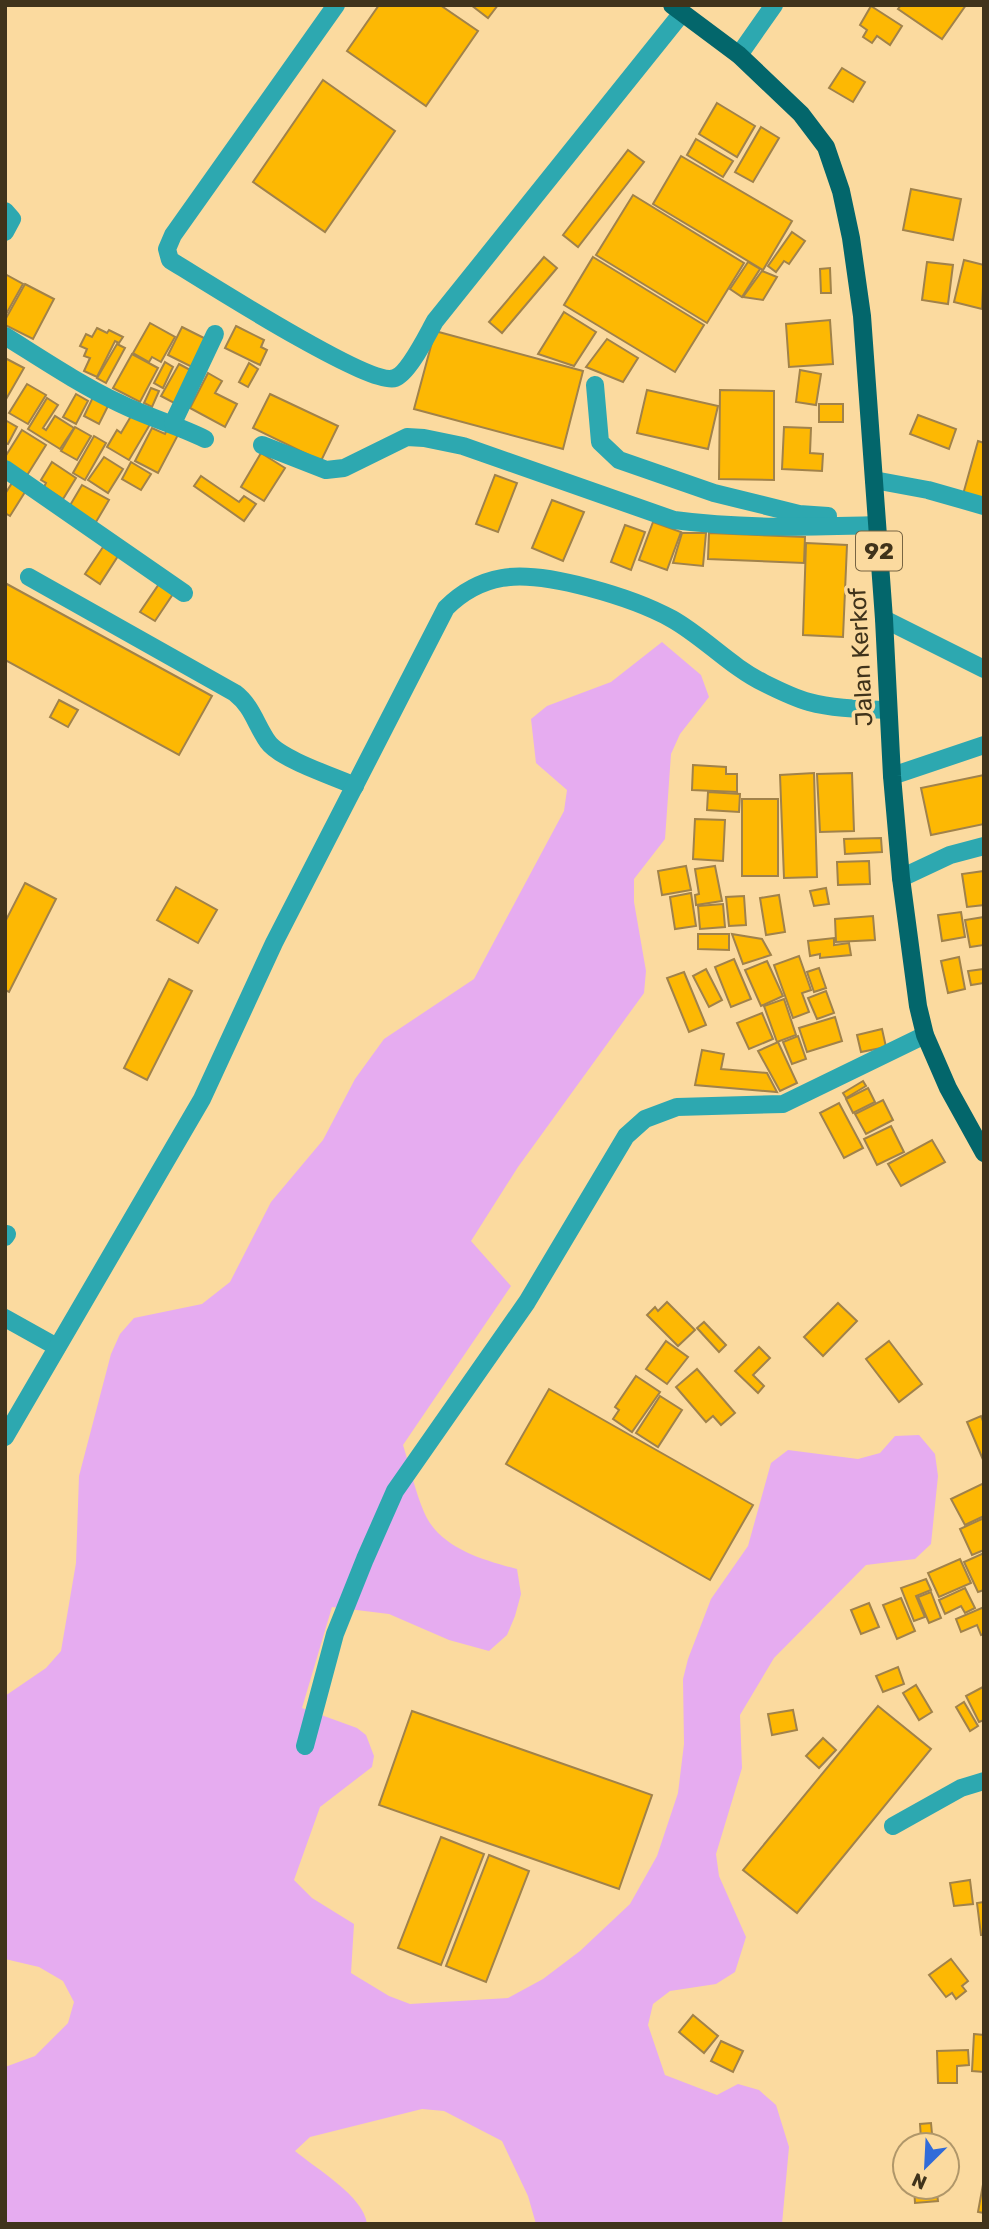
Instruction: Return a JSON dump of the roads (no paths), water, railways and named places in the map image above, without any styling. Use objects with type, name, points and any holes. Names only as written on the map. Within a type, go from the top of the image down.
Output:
[{"type":"main road","name":"Jalan Kerkof","points":[[677,9],[739,55],[801,114],[826,147],[841,191],[851,237],[862,316],[884,620],[892,776],[901,878],[918,1006],[925,1035],[948,1087],[984,1153]]},
{"type":"street","points":[[336,5],[173,235],[167,249],[170,260],[315,346],[380,377],[394,378],[405,371],[435,321],[677,9]]},
{"type":"street","points":[[739,55],[774,5]]},
{"type":"street","points":[[5,212],[12,219],[5,232]]},
{"type":"street","points":[[173,424],[215,334]]},
{"type":"street","points":[[5,336],[91,389],[205,439]]},
{"type":"street","points":[[595,385],[600,442],[620,460],[714,493],[799,514],[877,520]]},
{"type":"street","points":[[262,445],[326,470],[344,468],[407,437],[424,438],[463,446],[674,520],[708,525],[790,527],[877,520]]},
{"type":"street","points":[[5,469],[184,593]]},
{"type":"street","points":[[874,480],[928,490],[984,506]]},
{"type":"street","points":[[29,577],[236,693],[247,702],[270,745],[287,756],[355,786]]},
{"type":"street","points":[[5,1437],[202,1099],[275,943],[355,786],[446,608],[459,595],[479,584],[504,577],[561,582],[632,602],[672,619],[761,682],[808,702],[888,710]]},
{"type":"street","points":[[884,620],[984,669]]},
{"type":"street","points":[[892,776],[984,745]]},
{"type":"street","points":[[901,878],[950,855],[984,846]]},
{"type":"street","points":[[305,1745],[335,1634],[395,1492],[527,1302],[626,1136],[645,1119],[677,1107],[783,1104],[925,1035]]},
{"type":"street","points":[[5,1318],[57,1347]]},
{"type":"street","points":[[893,1826],[961,1788],[984,1781]]}]
